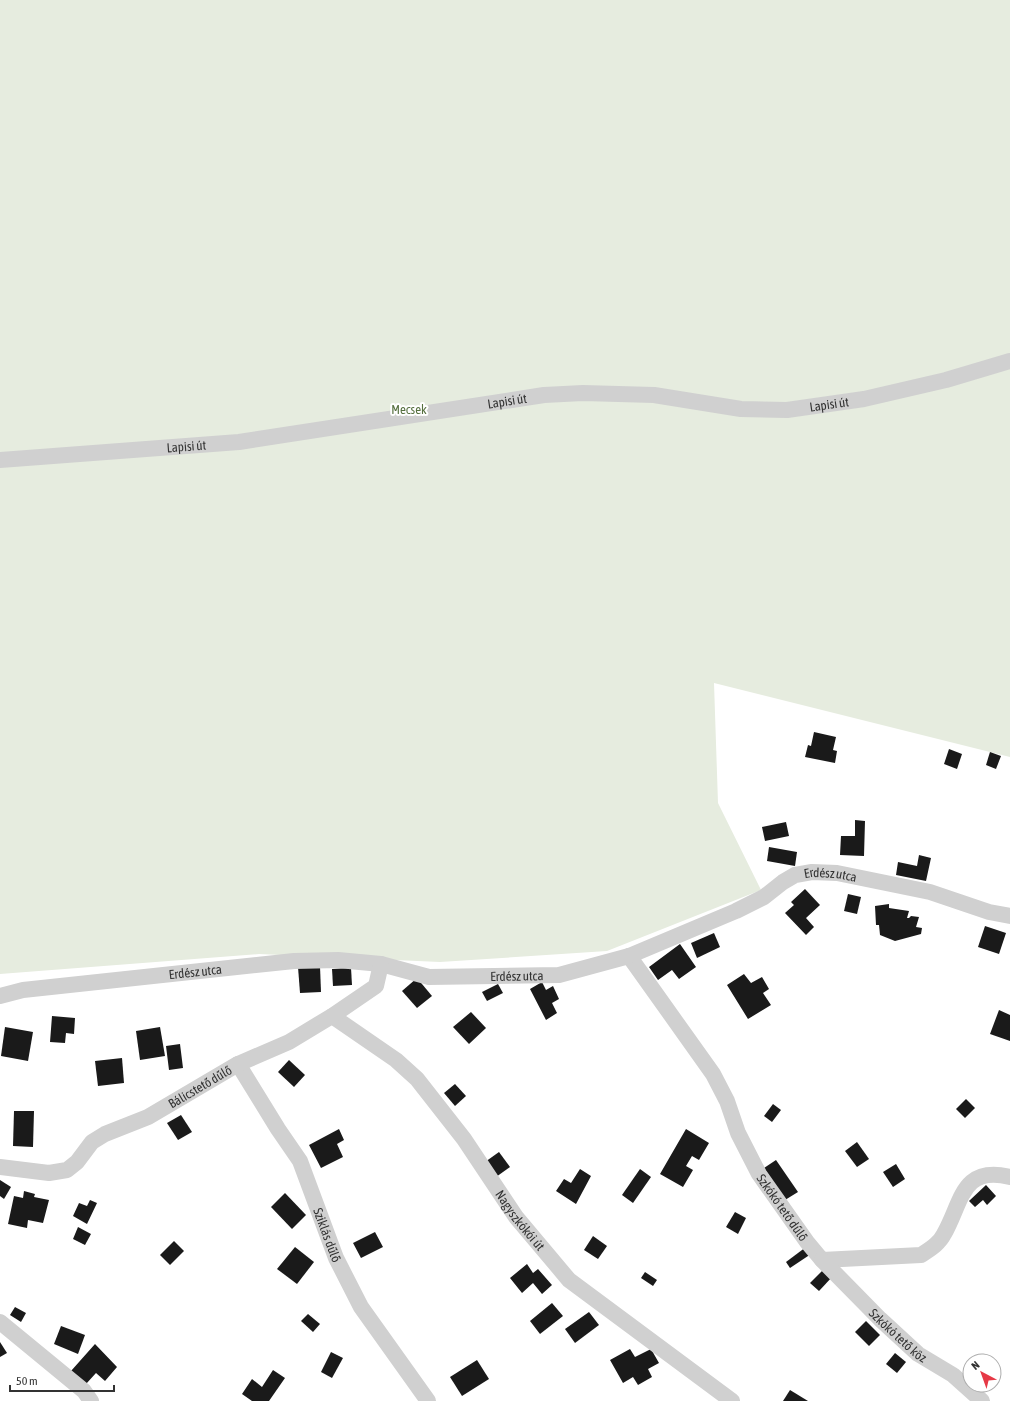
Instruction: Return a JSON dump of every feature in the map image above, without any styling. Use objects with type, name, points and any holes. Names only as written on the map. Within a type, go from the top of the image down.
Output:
[{"type":"street","name":"Lapisi út","points":[[0,460],[240,442],[536,396],[583,393],[654,395],[741,409],[787,410],[864,399],[946,380],[1010,361]]},
{"type":"street","name":"Erdész utca","points":[[0,996],[23,990],[294,961],[338,960],[381,964],[429,977],[559,975],[629,956],[736,911],[764,897],[783,882],[795,875],[812,872],[837,873],[930,892],[989,912],[1010,916]]},
{"type":"street","name":"Szkókó tető dűlő","points":[[629,956],[713,1074],[728,1101],[738,1133],[759,1174],[807,1242],[822,1260]]},
{"type":"street","name":"Bálicstető dűlő","points":[[0,1167],[49,1173],[67,1170],[78,1162],[92,1142],[105,1134],[148,1117],[238,1064],[289,1042],[332,1016],[376,986],[381,964]]},
{"type":"street","name":"Nagyszkókói út","points":[[332,1016],[396,1060],[417,1078],[464,1139],[516,1217],[569,1280],[732,1401]]},
{"type":"street","name":"Sziklás dűlő","points":[[238,1064],[278,1129],[300,1161],[336,1258],[361,1307],[428,1401]]},
{"type":"street","points":[[822,1260],[921,1254],[935,1246],[944,1236],[964,1188],[975,1179],[991,1174],[1010,1177]]},
{"type":"street","name":"Szkókó tető köz","points":[[822,1260],[854,1294],[918,1354],[953,1375],[982,1401]]},
{"type":"street","points":[[0,1322],[84,1391],[91,1401]]},
{"type":"green space","name":"Mecsek","points":[[0,0],[1010,0],[1010,757],[714,683],[718,803],[761,890],[607,951],[440,962],[259,954],[0,974]]},
{"type":"building","points":[[814,732],[836,737],[833,750],[837,751],[835,763],[805,757],[808,745],[811,746]]},
{"type":"building","points":[[949,749],[962,754],[957,769],[944,764]]},
{"type":"building","points":[[990,752],[1001,756],[996,769],[986,765]]},
{"type":"building","points":[[855,820],[865,821],[864,856],[840,855],[841,836],[855,836]]},
{"type":"building","points":[[786,822],[789,836],[765,841],[762,827]]},
{"type":"building","points":[[769,847],[797,852],[795,866],[767,861]]},
{"type":"building","points":[[919,855],[931,858],[926,881],[896,875],[898,862],[917,866]]},
{"type":"building","points":[[805,889],[820,905],[806,918],[814,927],[806,935],[785,913],[794,905],[791,902]]},
{"type":"building","points":[[848,894],[861,897],[857,914],[844,911]]},
{"type":"building","points":[[889,904],[889,908],[909,911],[907,918],[911,916],[919,917],[916,927],[922,928],[921,934],[895,941],[880,935],[879,925],[876,925],[875,906]]},
{"type":"building","points":[[985,926],[1006,933],[999,954],[978,947]]},
{"type":"building","points":[[714,933],[720,947],[697,958],[691,943]]},
{"type":"building","points":[[680,944],[696,967],[679,979],[672,970],[658,980],[649,967]]},
{"type":"building","points":[[320,966],[321,992],[300,993],[298,967]]},
{"type":"building","points":[[351,968],[352,985],[333,986],[332,969]]},
{"type":"building","points":[[744,974],[751,983],[762,977],[769,989],[763,993],[771,1005],[748,1019],[727,985]]},
{"type":"building","points":[[417,978],[432,996],[417,1008],[402,991]]},
{"type":"building","points":[[542,982],[546,990],[553,986],[559,999],[552,1003],[557,1013],[546,1020],[530,989]]},
{"type":"building","points":[[498,984],[503,993],[487,1001],[482,992]]},
{"type":"building","points":[[999,1010],[1010,1015],[1010,1041],[990,1034]]},
{"type":"building","points":[[471,1012],[486,1028],[469,1044],[453,1027]]},
{"type":"building","points":[[52,1016],[75,1018],[74,1034],[66,1033],[65,1043],[50,1042]]},
{"type":"building","points":[[5,1027],[33,1032],[28,1061],[1,1056]]},
{"type":"building","points":[[160,1027],[165,1056],[140,1060],[136,1031]]},
{"type":"building","points":[[180,1044],[183,1068],[169,1070],[166,1046]]},
{"type":"building","points":[[122,1058],[124,1083],[98,1086],[95,1061]]},
{"type":"building","points":[[289,1060],[305,1075],[294,1087],[278,1072]]},
{"type":"building","points":[[455,1084],[466,1096],[455,1106],[444,1093]]},
{"type":"building","points":[[966,1099],[975,1108],[965,1118],[956,1109]]},
{"type":"building","points":[[773,1104],[781,1110],[772,1122],[764,1116]]},
{"type":"building","points":[[14,1111],[34,1111],[33,1147],[13,1146]]},
{"type":"building","points":[[181,1115],[192,1132],[178,1140],[167,1123]]},
{"type":"building","points":[[339,1129],[344,1140],[337,1144],[343,1157],[321,1168],[309,1145]]},
{"type":"building","points":[[686,1129],[709,1143],[699,1160],[692,1156],[686,1166],[693,1170],[683,1187],[660,1174]]},
{"type":"building","points":[[857,1142],[869,1159],[857,1167],[845,1151]]},
{"type":"building","points":[[499,1152],[510,1167],[496,1177],[485,1162]]},
{"type":"building","points":[[776,1160],[798,1192],[785,1200],[764,1168]]},
{"type":"building","points":[[896,1164],[905,1179],[893,1187],[883,1172]]},
{"type":"building","points":[[580,1169],[591,1176],[576,1204],[556,1191],[564,1179],[571,1183]]},
{"type":"building","points":[[640,1169],[651,1177],[633,1203],[622,1195]]},
{"type":"building","points":[[0,1180],[11,1187],[4,1199],[0,1196]]},
{"type":"building","points":[[986,1185],[996,1196],[987,1205],[983,1200],[975,1207],[969,1201]]},
{"type":"building","points":[[24,1191],[35,1194],[34,1197],[49,1200],[43,1223],[28,1220],[27,1228],[8,1224],[14,1196],[23,1198]]},
{"type":"building","points":[[285,1193],[306,1215],[292,1229],[271,1207]]},
{"type":"building","points":[[90,1200],[97,1203],[87,1224],[73,1216],[79,1203],[87,1206]]},
{"type":"building","points":[[735,1212],[746,1218],[738,1234],[726,1227]]},
{"type":"building","points":[[78,1227],[91,1234],[85,1245],[73,1239]]},
{"type":"building","points":[[375,1232],[383,1247],[361,1258],[353,1243]]},
{"type":"building","points":[[593,1236],[607,1246],[598,1259],[584,1250]]},
{"type":"building","points":[[174,1241],[184,1251],[170,1265],[160,1255]]},
{"type":"building","points":[[295,1247],[314,1262],[297,1284],[277,1269]]},
{"type":"building","points":[[806,1247],[811,1254],[790,1268],[786,1262]]},
{"type":"building","points":[[527,1264],[533,1273],[538,1269],[552,1285],[542,1294],[533,1283],[522,1293],[510,1278]]},
{"type":"building","points":[[824,1269],[833,1276],[819,1291],[810,1283]]},
{"type":"building","points":[[645,1272],[657,1280],[653,1286],[641,1278]]},
{"type":"building","points":[[552,1303],[563,1316],[540,1334],[530,1321]]},
{"type":"building","points":[[15,1307],[26,1313],[21,1322],[10,1315]]},
{"type":"building","points":[[589,1312],[599,1325],[575,1343],[565,1329]]},
{"type":"building","points":[[308,1314],[320,1324],[313,1332],[301,1321]]},
{"type":"building","points":[[866,1321],[880,1335],[869,1346],[855,1332]]},
{"type":"building","points":[[61,1326],[85,1335],[78,1354],[54,1344]]},
{"type":"building","points":[[0,1342],[7,1353],[0,1357]]},
{"type":"building","points":[[95,1344],[117,1367],[105,1381],[96,1373],[86,1384],[71,1371]]},
{"type":"building","points":[[630,1349],[635,1357],[651,1349],[659,1363],[648,1369],[652,1377],[638,1385],[633,1377],[623,1383],[610,1360]]},
{"type":"building","points":[[331,1352],[343,1358],[332,1378],[321,1372]]},
{"type":"building","points":[[895,1353],[906,1362],[897,1373],[886,1364]]},
{"type":"building","points":[[477,1360],[489,1379],[462,1396],[450,1377]]},
{"type":"building","points":[[273,1370],[285,1378],[269,1401],[252,1401],[242,1394],[252,1379],[262,1387]]},
{"type":"building","points":[[790,1390],[808,1401],[783,1401]]}]
